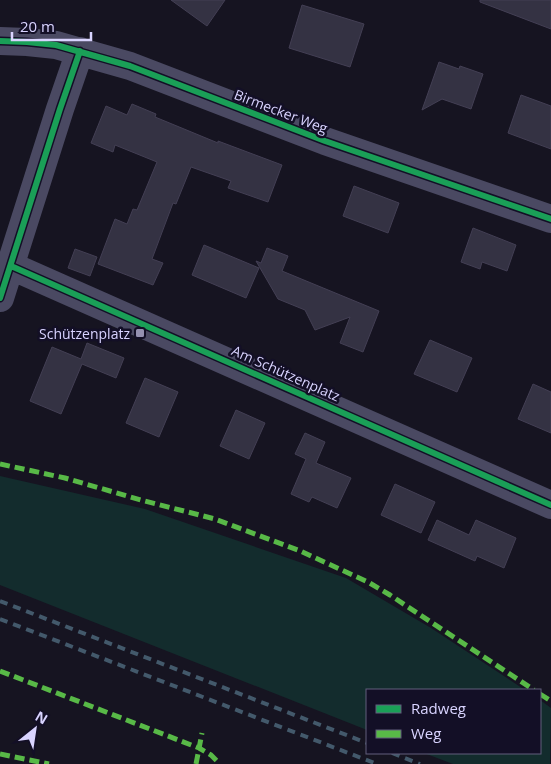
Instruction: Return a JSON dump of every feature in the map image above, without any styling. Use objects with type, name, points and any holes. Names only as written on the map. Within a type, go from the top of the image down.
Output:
[{"type":"street","name":"Birmecker Weg","points":[[0,41],[56,45],[130,66],[325,141],[551,219]]},
{"type":"street","points":[[0,298],[80,52]]},
{"type":"street","name":"Am Schützenplatz","points":[[11,266],[551,504]]},
{"type":"green space","points":[[0,476],[145,509],[346,578],[431,628],[523,689],[366,689],[366,730],[0,585]]},
{"type":"green space","points":[[541,701],[551,708],[550,764],[453,764],[427,754],[541,754]]},
{"type":"building","points":[[171,0],[225,0],[207,26]]},
{"type":"building","points":[[480,0],[551,0],[551,29],[480,2]]},
{"type":"building","points":[[302,5],[364,24],[350,67],[289,48]]},
{"type":"building","points":[[439,62],[459,69],[460,66],[483,74],[471,109],[442,99],[422,110]]},
{"type":"building","points":[[521,95],[551,106],[551,149],[508,133]]},
{"type":"building","points":[[132,104],[156,114],[155,117],[218,143],[218,141],[282,165],[268,202],[228,188],[231,181],[191,167],[176,204],[173,203],[152,259],[163,263],[153,285],[98,264],[115,219],[127,224],[133,209],[137,210],[157,162],[115,145],[113,152],[91,143],[106,106],[127,115]]},
{"type":"building","points":[[354,186],[399,203],[388,233],[343,216]]},
{"type":"building","points":[[473,228],[516,245],[507,271],[482,262],[480,269],[461,262]]},
{"type":"building","points":[[204,245],[259,268],[246,298],[192,275]]},
{"type":"building","points":[[267,248],[288,256],[282,271],[379,311],[363,352],[340,343],[350,317],[315,330],[305,310],[278,299],[256,261],[261,263]]},
{"type":"building","points":[[75,249],[97,257],[90,276],[68,268]]},
{"type":"building","points":[[430,340],[472,358],[457,392],[414,374]]},
{"type":"building","points":[[87,343],[124,358],[116,378],[82,364],[61,414],[30,401],[52,347],[81,359]]},
{"type":"building","points":[[145,378],[178,392],[159,437],[126,423]]},
{"type":"building","points":[[533,384],[551,392],[551,433],[518,419]]},
{"type":"building","points":[[236,410],[265,423],[249,459],[220,446]]},
{"type":"building","points":[[305,433],[325,442],[316,463],[351,478],[337,508],[312,497],[309,502],[291,494],[306,459],[295,454]]},
{"type":"building","points":[[395,484],[435,502],[421,533],[381,515]]},
{"type":"building","points":[[437,520],[469,535],[476,520],[516,538],[504,568],[477,556],[475,561],[428,540]]},
{"type":"railway","points":[[0,601],[366,743]]},
{"type":"railway","points":[[0,619],[377,764]]},
{"type":"railway","points":[[395,754],[420,764]]},
{"type":"marked path","points":[[0,464],[65,478],[215,519],[298,550],[368,582],[390,595],[532,689]]},
{"type":"marked path","points":[[0,671],[199,748],[211,755],[220,764]]},
{"type":"marked path","points":[[541,695],[551,701]]},
{"type":"marked path","points":[[196,764],[202,733]]},
{"type":"marked path","points":[[0,754],[49,764]]},
{"type":"cycle path","points":[[0,41],[56,45],[130,66],[325,141],[551,219]]},
{"type":"cycle path","points":[[0,298],[80,51]]},
{"type":"cycle path","points":[[11,266],[551,505]]},
{"type":"place","name":"Schützenplatz","points":[[140,333]]}]
